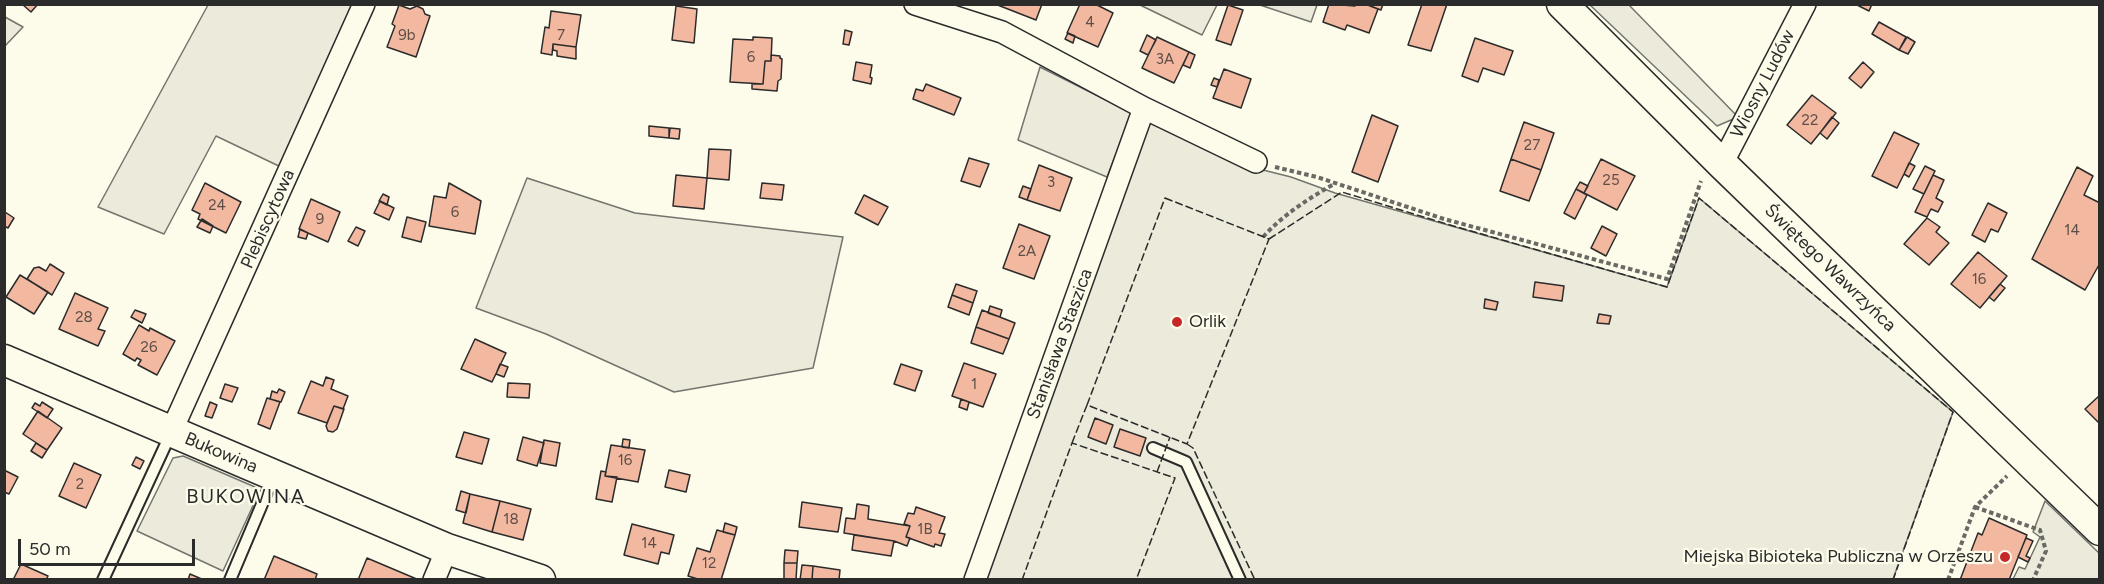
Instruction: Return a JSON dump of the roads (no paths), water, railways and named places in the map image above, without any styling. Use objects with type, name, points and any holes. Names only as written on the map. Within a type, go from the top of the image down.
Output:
[{"type":"street","name":"Plebiscytowa","points":[[171,432],[364,4]]},
{"type":"street","points":[[915,4],[1002,32],[1144,108],[1256,162]]},
{"type":"street","name":"Świętego Wawrzyńca","points":[[1562,4],[1712,170],[2100,530]]},
{"type":"street","name":"Wiosny Ludów","points":[[1712,170],[1805,4]]},
{"type":"street","name":"Stanisława Staszica","points":[[975,579],[1144,108]]},
{"type":"street","name":"Bukowina","points":[[7,368],[171,432],[447,549],[540,579]]},
{"type":"street","points":[[434,579],[447,549]]},
{"type":"lane","points":[[103,579],[171,432]]},
{"type":"lane","points":[[1153,448],[1186,462],[1240,579]]},
{"type":"lane","points":[[230,579],[274,476]]},
{"type":"place","name":"Orlik","points":[[1177,322]]},
{"type":"place","name":"Miejska Bibioteka Publiczna w Orzeszu","points":[[2005,557]]},
{"type":"district","name":"BUKOWINA","points":[[246,497]]}]
